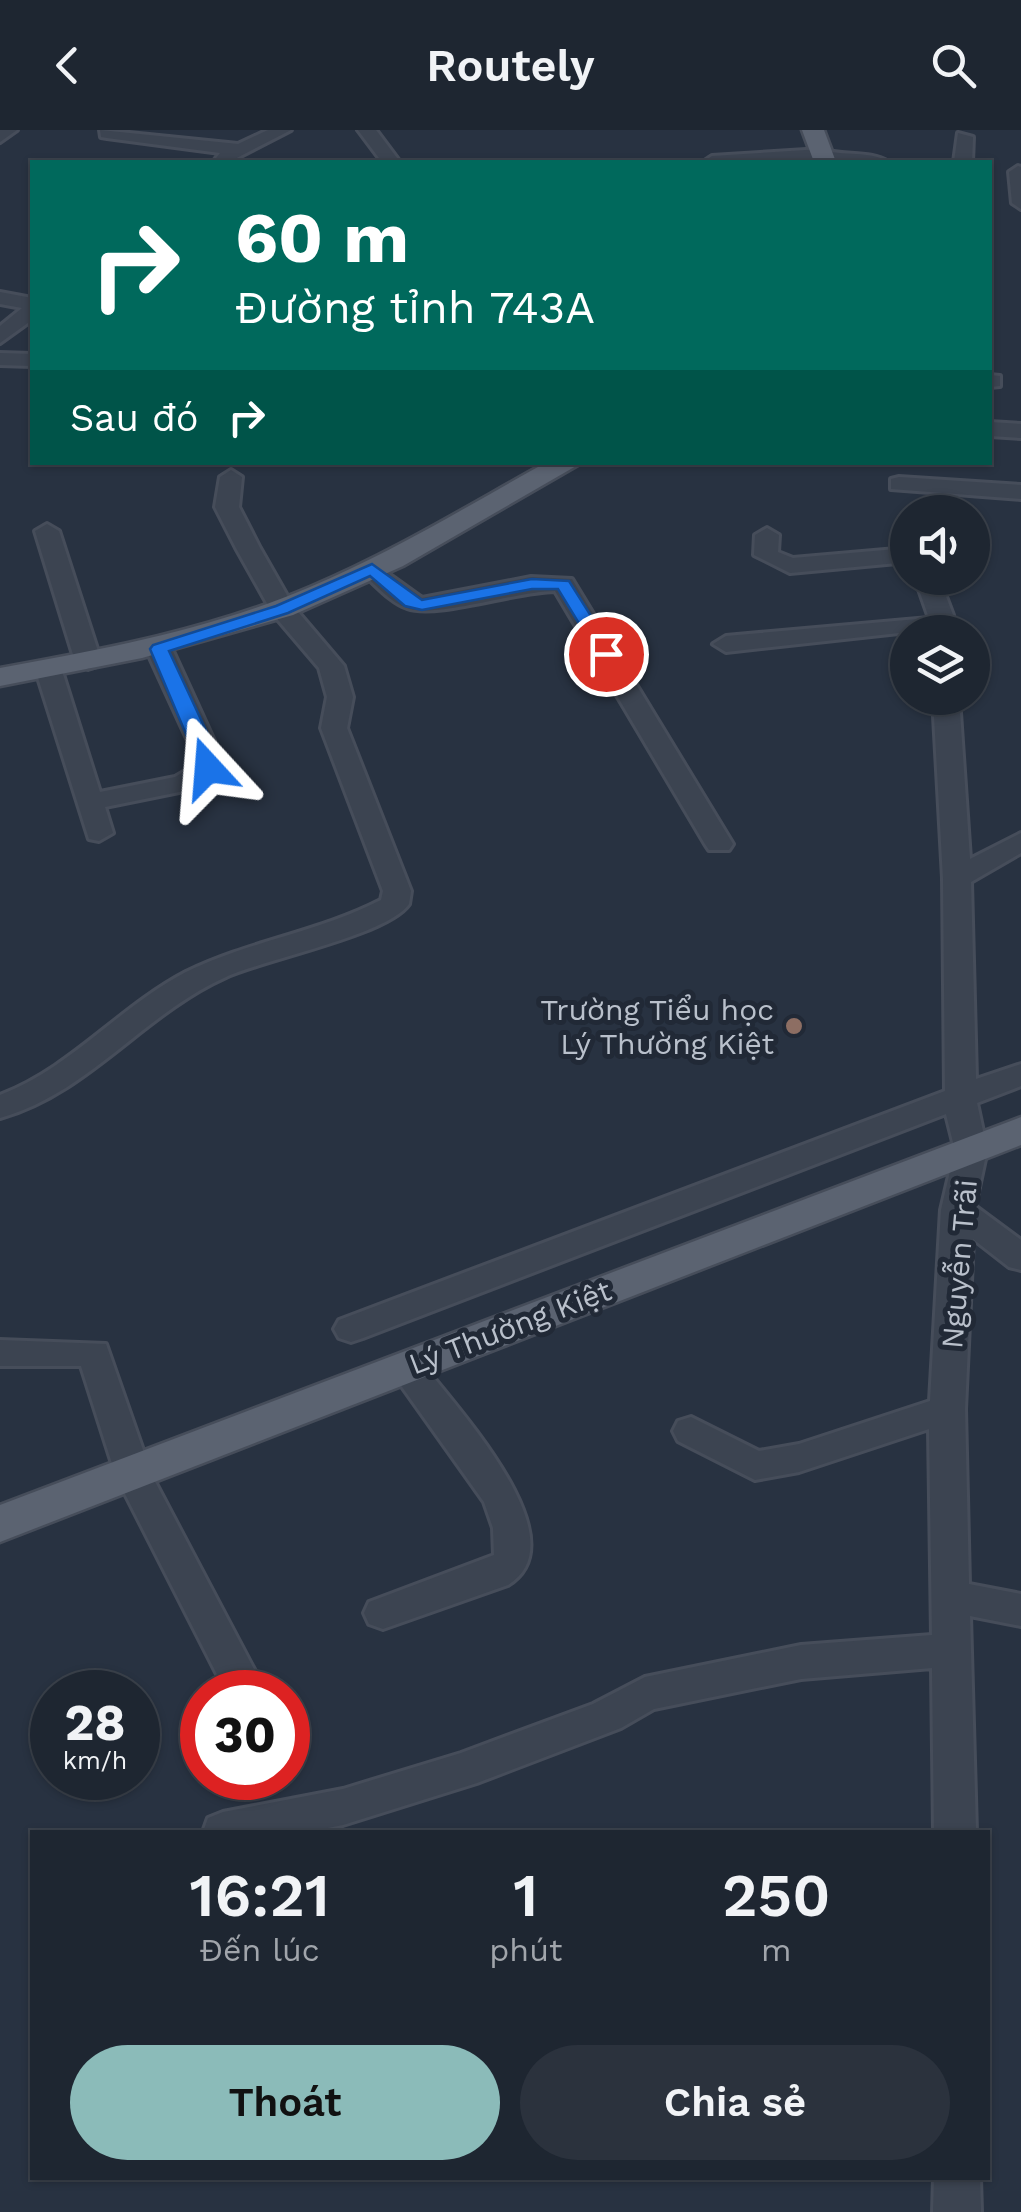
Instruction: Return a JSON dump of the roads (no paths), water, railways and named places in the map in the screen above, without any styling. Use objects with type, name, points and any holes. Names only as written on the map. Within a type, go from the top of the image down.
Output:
[{"type":"main road","points":[[813,130],[824,158]]},
{"type":"main road","points":[[0,677],[159,649],[282,609],[372,569],[550,467]]},
{"type":"main road","name":"Lý Thường Kiệt","points":[[0,1524],[134,1476],[1021,1130]]},
{"type":"street","points":[[0,136],[8,130]]},
{"type":"street","points":[[220,160],[282,130]]},
{"type":"street","points":[[367,130],[390,160]]},
{"type":"street","points":[[107,133],[240,150]]},
{"type":"street","points":[[963,160],[964,137]]},
{"type":"street","points":[[768,160],[851,160]]},
{"type":"street","points":[[1014,172],[1021,203]]},
{"type":"street","points":[[0,298],[30,306]]},
{"type":"street","points":[[0,337],[30,309]]},
{"type":"street","points":[[0,359],[30,360]]},
{"type":"street","points":[[992,428],[1021,431]]},
{"type":"street","points":[[897,473],[1021,492]]},
{"type":"street","points":[[0,1107],[37,1093],[104,1051],[164,1000],[196,980],[394,904],[396,891],[334,728],[340,696],[331,666],[282,609],[227,507],[225,497],[231,478]]},
{"type":"street","points":[[48,531],[88,662]]},
{"type":"street","points":[[767,535],[766,555],[790,566],[890,557]]},
{"type":"street","points":[[372,569],[411,602],[422,605],[532,584],[563,584],[719,844]]},
{"type":"street","points":[[726,644],[890,632]]},
{"type":"street","points":[[91,802],[184,783],[208,768],[208,756],[159,649]]},
{"type":"street","points":[[48,668],[100,833]]},
{"type":"street","name":"Nguyễn Trãi","points":[[947,715],[957,878],[961,1097],[972,1150],[958,1210],[947,1409],[955,1830]]},
{"type":"street","points":[[957,878],[1021,841]]},
{"type":"street","points":[[350,1329],[1021,1074]]},
{"type":"street","points":[[958,1210],[1021,1258]]},
{"type":"street","points":[[0,1354],[94,1353],[134,1476],[235,1670]]},
{"type":"street","points":[[383,1613],[496,1574],[512,1564],[514,1548],[506,1508],[498,1494],[406,1367]]},
{"type":"street","points":[[691,1431],[755,1466],[799,1458],[947,1409]]},
{"type":"street","points":[[952,1596],[1021,1610]]},
{"type":"street","points":[[228,1830],[343,1807],[463,1770],[607,1716],[645,1694],[801,1662],[954,1650]]},
{"type":"street","points":[[957,2180],[958,2212]]},
{"type":"place","name":"Trường Tiểu học Lý Thường Kiệt","points":[[794,1026]]}]
